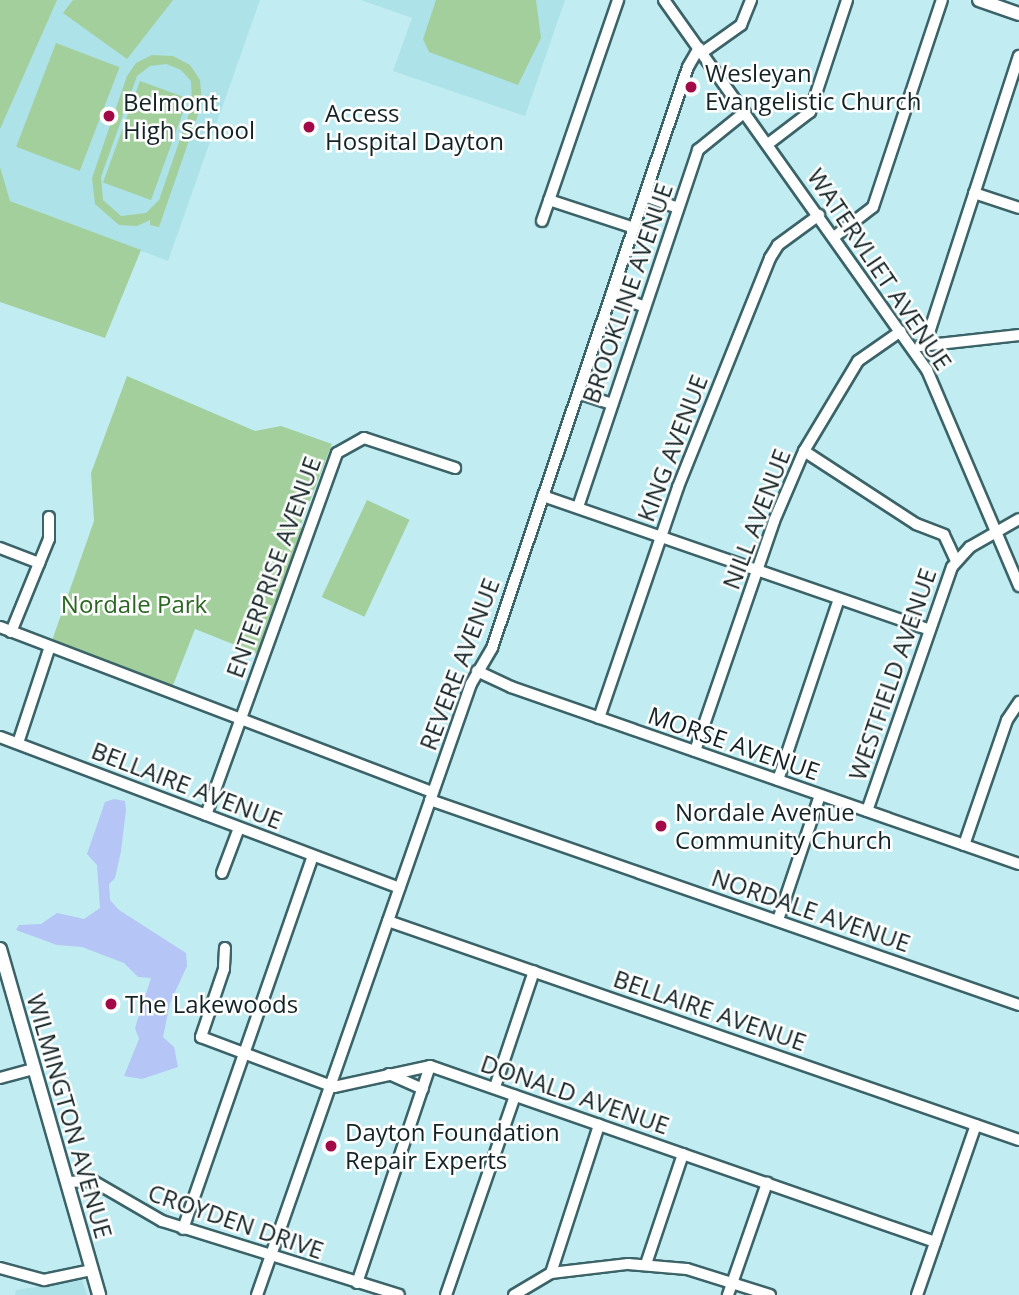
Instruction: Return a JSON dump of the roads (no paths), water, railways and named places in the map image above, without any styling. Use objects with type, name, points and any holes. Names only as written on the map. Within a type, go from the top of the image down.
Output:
[{"type":"main road","points":[[979,0],[1019,14]]},
{"type":"main road","name":"WILMINGTON AVENUE","points":[[0,949],[99,1295]]},
{"type":"street","points":[[542,221],[618,0]]},
{"type":"street","name":"WATERVLIET AVENUE","points":[[664,0],[912,347],[942,401],[1019,586]]},
{"type":"street","name":"REVERE AVENUE","points":[[257,1295],[431,796],[477,671],[492,648],[688,67],[701,50],[741,25],[751,0]]},
{"type":"street","points":[[768,144],[810,112],[847,0]]},
{"type":"street","points":[[834,237],[873,207],[942,0]]},
{"type":"street","points":[[925,345],[1019,56]]},
{"type":"street","name":"BROOKLINE AVENUE","points":[[578,507],[701,145],[745,112]]},
{"type":"street","points":[[974,193],[1019,208]]},
{"type":"street","points":[[645,196],[678,208]]},
{"type":"street","points":[[549,200],[634,228]]},
{"type":"street","name":"KING AVENUE","points":[[598,718],[660,537],[774,249],[819,215]]},
{"type":"street","points":[[611,295],[645,307]]},
{"type":"street","name":"NILL AVENUE","points":[[695,751],[757,570],[804,451],[856,364],[901,331]]},
{"type":"street","points":[[912,347],[1019,335]]},
{"type":"street","points":[[578,393],[612,404]]},
{"type":"street","name":"ENTERPRISE AVENUE","points":[[206,815],[337,453],[364,438],[454,468]]},
{"type":"street","points":[[804,451],[916,524],[944,535],[956,561]]},
{"type":"street","points":[[543,496],[929,630]]},
{"type":"street","points":[[11,632],[52,528],[50,517]]},
{"type":"street","name":"WESTFIELD AVENUE","points":[[867,811],[929,630],[956,561],[980,540],[998,533],[1019,519]]},
{"type":"street","points":[[0,548],[39,563]]},
{"type":"street","points":[[778,779],[839,599]]},
{"type":"street","name":"NORDALE AVENUE","points":[[0,627],[49,649],[240,720],[431,796],[1019,1005]]},
{"type":"street","points":[[18,743],[49,649]]},
{"type":"street","name":"MORSE AVENUE","points":[[477,671],[598,718],[1019,864]]},
{"type":"street","points":[[964,845],[1007,720],[1019,702]]},
{"type":"street","name":"BELLAIRE AVENUE","points":[[0,737],[399,888]]},
{"type":"street","name":"WESTFIELD AVENUE","points":[[778,920],[820,796]]},
{"type":"street","points":[[222,873],[239,828]]},
{"type":"street","points":[[183,1229],[313,856]]},
{"type":"street","name":"BELLAIRE AVENUE","points":[[388,920],[1019,1140]]},
{"type":"street","points":[[225,948],[224,969],[201,1037],[329,1085]]},
{"type":"street","points":[[495,1087],[534,971]]},
{"type":"street","points":[[357,1283],[430,1066]]},
{"type":"street","name":"DONALD AVENUE","points":[[329,1085],[430,1066],[935,1242]]},
{"type":"street","points":[[0,1078],[34,1069]]},
{"type":"street","points":[[389,1074],[423,1089]]},
{"type":"street","points":[[446,1295],[515,1096]]},
{"type":"street","points":[[551,1273],[599,1125]]},
{"type":"street","points":[[917,1295],[976,1125]]},
{"type":"street","points":[[646,1264],[683,1154]]},
{"type":"street","name":"CROYDEN DRIVE","points":[[67,1182],[93,1181],[131,1207],[183,1229],[270,1258],[399,1295]]},
{"type":"street","points":[[729,1295],[767,1183]]},
{"type":"street","points":[[514,1295],[551,1273],[646,1264],[733,1282],[770,1295]]},
{"type":"street","points":[[0,1268],[44,1280],[92,1270]]},
{"type":"place","name":"Wesleyan Evangelistic Church","points":[[691,87]]},
{"type":"place","name":"Belmont High School","points":[[109,116]]},
{"type":"place","name":"Access Hospital Dayton","points":[[309,127]]},
{"type":"place","name":"Nordale Avenue Community Church","points":[[661,826]]},
{"type":"place","name":"The Lakewoods","points":[[111,1004]]},
{"type":"place","name":"Dayton Foundation Repair Experts","points":[[331,1146]]},
{"type":"park label","name":"Nordale Park","points":[[134,604]]}]
